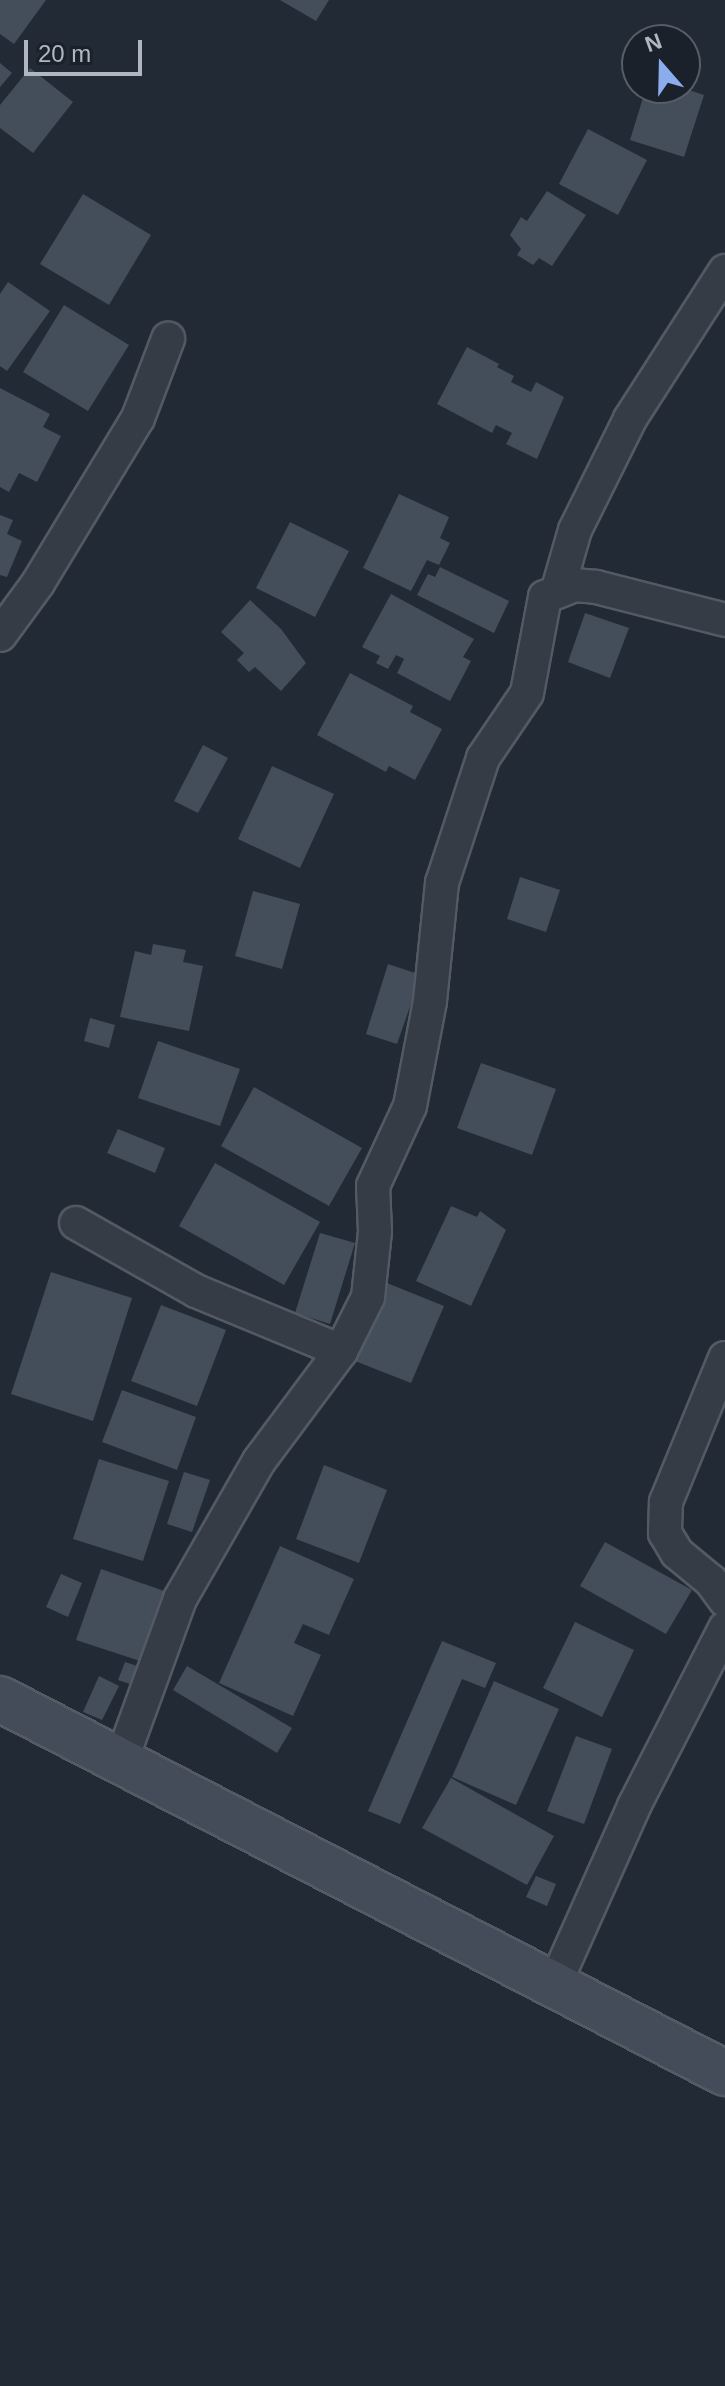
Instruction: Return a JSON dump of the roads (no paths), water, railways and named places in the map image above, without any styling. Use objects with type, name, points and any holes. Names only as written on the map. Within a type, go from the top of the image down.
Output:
[{"type":"main road","points":[[0,1699],[120,1764],[725,2073]]},
{"type":"street","points":[[558,589],[575,530],[630,419],[725,271]]},
{"type":"street","points":[[0,635],[38,583],[138,418],[168,339]]},
{"type":"street","points":[[120,1764],[180,1599],[259,1461],[341,1351],[368,1297],[375,1231],[373,1186],[410,1106],[430,1001],[442,883],[483,758],[527,693],[538,612],[545,597],[558,589],[596,587],[725,620]]},
{"type":"street","points":[[76,1223],[196,1291],[341,1351]]},
{"type":"street","points":[[725,1358],[666,1502],[665,1533],[677,1553],[711,1581],[725,1600]]},
{"type":"street","points":[[554,1986],[634,1806],[725,1628]]}]
